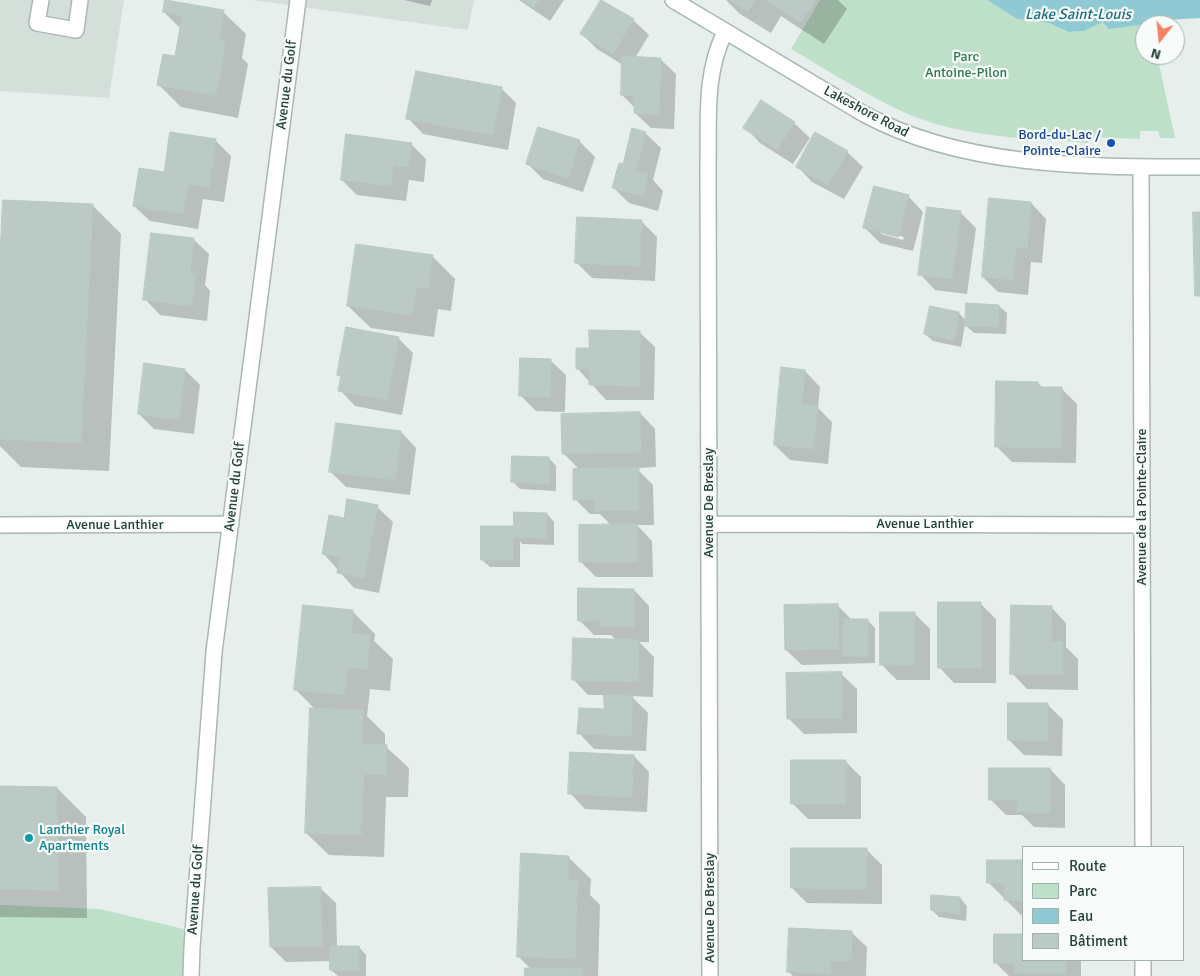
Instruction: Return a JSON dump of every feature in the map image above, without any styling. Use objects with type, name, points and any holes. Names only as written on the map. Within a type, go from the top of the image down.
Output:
[{"type":"street","points":[[41,0],[38,23],[76,30],[80,0]]},
{"type":"street","name":"Avenue du Golf","points":[[191,976],[214,652],[298,0]]},
{"type":"street","name":"Lakeshore Road","points":[[673,0],[880,123],[927,142],[957,150],[1052,162],[1142,167],[1200,167]]},
{"type":"street","name":"Avenue De Breslay","points":[[710,976],[709,99],[712,62],[725,32]]},
{"type":"street","name":"Avenue de la Pointe-Claire","points":[[1142,167],[1143,846]]},
{"type":"street","name":"Avenue Lanthier","points":[[0,525],[230,524]]},
{"type":"street","name":"Avenue Lanthier","points":[[709,524],[1142,525]]},
{"type":"street","points":[[1143,961],[1144,976]]},
{"type":"shaded area","points":[[0,0],[124,0],[109,98],[0,91]]},
{"type":"shaded area","points":[[252,0],[474,0],[468,30]]},
{"type":"green space","name":"Parc Antoine-Pilon","points":[[820,0],[987,0],[1017,19],[1049,23],[1069,32],[1084,31],[1103,22],[1135,25],[1135,65],[1159,65],[1175,138],[1160,138],[1158,131],[1140,131],[1140,139],[1088,137],[1088,143],[997,136],[951,128],[929,122],[893,107],[791,49]]},
{"type":"green space","points":[[0,905],[100,909],[196,932],[196,976],[0,976]]},
{"type":"water","name":"Lake Saint-Louis","points":[[987,0],[1200,0],[1200,18],[1185,19],[1185,15],[1135,15],[1135,26],[1109,29],[1103,22],[1084,31],[1069,32],[1049,23],[1017,19]]},
{"type":"building","points":[[165,0],[224,10],[219,39],[226,40],[216,96],[157,85],[163,54],[175,56],[182,16],[163,12]]},
{"type":"building","points":[[523,0],[539,0],[534,7]]},
{"type":"building","points":[[601,0],[634,19],[613,54],[580,34]]},
{"type":"building","points":[[730,0],[755,0],[748,11]]},
{"type":"building","points":[[766,0],[816,0],[801,22]]},
{"type":"building","points":[[622,56],[661,58],[659,114],[634,113],[634,96],[621,95]]},
{"type":"building","points":[[416,71],[502,87],[493,135],[406,119]]},
{"type":"building","points":[[761,100],[795,122],[777,150],[743,128]]},
{"type":"building","points":[[538,127],[580,140],[568,178],[526,164]]},
{"type":"building","points":[[632,128],[646,132],[636,171],[648,174],[643,196],[612,188],[619,163],[623,164]]},
{"type":"building","points":[[170,132],[216,139],[209,187],[188,184],[183,214],[133,206],[139,168],[164,172]]},
{"type":"building","points":[[815,132],[848,151],[828,185],[796,167]]},
{"type":"building","points":[[346,134],[412,143],[408,167],[394,165],[391,186],[341,180]]},
{"type":"building","points":[[874,186],[909,195],[898,237],[863,228]]},
{"type":"building","points":[[989,198],[1031,202],[1027,248],[1016,247],[1013,280],[982,277]]},
{"type":"building","points":[[3,200],[93,204],[81,443],[0,439],[0,254]]},
{"type":"building","points":[[927,207],[961,211],[952,279],[918,275]]},
{"type":"building","points":[[1193,212],[1200,212],[1200,296],[1195,296]]},
{"type":"building","points":[[577,217],[642,220],[640,266],[575,263]]},
{"type":"building","points":[[151,233],[194,238],[190,273],[196,274],[192,306],[143,300]]},
{"type":"building","points":[[356,244],[433,255],[428,289],[416,287],[412,315],[347,306]]},
{"type":"building","points":[[966,303],[999,305],[998,327],[965,326]]},
{"type":"building","points":[[930,306],[959,312],[954,340],[924,334]]},
{"type":"building","points":[[346,327],[399,337],[387,400],[338,391],[341,376],[337,375]]},
{"type":"building","points":[[589,330],[640,331],[640,386],[589,385],[589,369],[576,369],[576,348],[589,348]]},
{"type":"building","points":[[520,358],[551,359],[550,397],[519,396]]},
{"type":"building","points":[[144,363],[185,369],[179,420],[138,414]]},
{"type":"building","points":[[781,367],[805,370],[802,404],[818,406],[813,449],[774,445]]},
{"type":"building","points":[[996,381],[1038,382],[1038,387],[1062,387],[1061,448],[995,447]]},
{"type":"building","points":[[640,412],[641,452],[562,454],[561,414]]},
{"type":"building","points":[[336,423],[401,431],[395,480],[329,472]]},
{"type":"building","points":[[512,456],[549,457],[549,484],[511,482]]},
{"type":"building","points":[[639,468],[639,510],[595,511],[595,499],[573,500],[573,469]]},
{"type":"building","points":[[347,499],[378,505],[364,578],[337,573],[340,557],[322,554],[329,515],[344,518]]},
{"type":"building","points":[[514,512],[547,513],[547,538],[514,537]]},
{"type":"building","points":[[637,524],[638,562],[579,562],[579,525]]},
{"type":"building","points":[[481,526],[513,526],[513,560],[481,560]]},
{"type":"building","points":[[578,588],[634,589],[634,627],[600,626],[600,620],[578,621]]},
{"type":"building","points":[[938,602],[981,602],[981,668],[938,668]]},
{"type":"building","points":[[838,604],[839,649],[785,650],[784,605]]},
{"type":"building","points":[[303,605],[353,610],[351,633],[370,635],[367,669],[348,667],[345,695],[294,690]]},
{"type":"building","points":[[1011,605],[1052,606],[1051,642],[1063,642],[1063,675],[1010,674]]},
{"type":"building","points":[[880,612],[915,612],[915,665],[880,665]]},
{"type":"building","points":[[844,619],[868,619],[868,656],[844,656]]},
{"type":"building","points":[[573,638],[639,640],[638,682],[572,680]]},
{"type":"building","points":[[842,672],[842,718],[787,719],[786,673]]},
{"type":"building","points":[[604,695],[633,696],[631,736],[577,734],[579,708],[604,709]]},
{"type":"building","points":[[1008,703],[1048,703],[1047,741],[1008,740]]},
{"type":"building","points":[[310,708],[363,710],[362,744],[387,745],[386,775],[364,774],[361,835],[305,833]]},
{"type":"building","points":[[570,752],[634,755],[632,797],[568,794]]},
{"type":"building","points":[[791,760],[846,760],[846,804],[791,804]]},
{"type":"building","points":[[989,768],[1050,768],[1050,813],[1017,812],[1017,800],[989,800]]},
{"type":"building","name":"Lanthier Royal Apartments","points":[[0,786],[57,787],[58,890],[0,889]]},
{"type":"building","points":[[791,848],[867,848],[867,889],[791,888]]},
{"type":"building","points":[[521,853],[569,856],[568,880],[578,881],[575,959],[517,957]]},
{"type":"building","points":[[987,860],[1022,860],[1022,901],[1004,900],[1004,883],[987,883]]},
{"type":"building","points":[[321,887],[322,946],[270,947],[268,888]]},
{"type":"building","points":[[931,895],[960,897],[959,914],[931,910]]},
{"type":"building","points":[[789,928],[852,931],[851,961],[831,960],[831,974],[787,972]]},
{"type":"building","points":[[994,934],[1022,934],[1022,961],[1066,961],[1066,974],[1015,973],[1014,963],[994,963]]},
{"type":"building","points":[[330,946],[359,946],[359,971],[330,970]]},
{"type":"building","points":[[525,968],[582,969],[582,976],[525,976]]},
{"type":"place","name":"Bord-du-Lac / Pointe-Claire","points":[[1111,143]]},
{"type":"place","name":"Lanthier Royal Apartments","points":[[29,838]]}]
